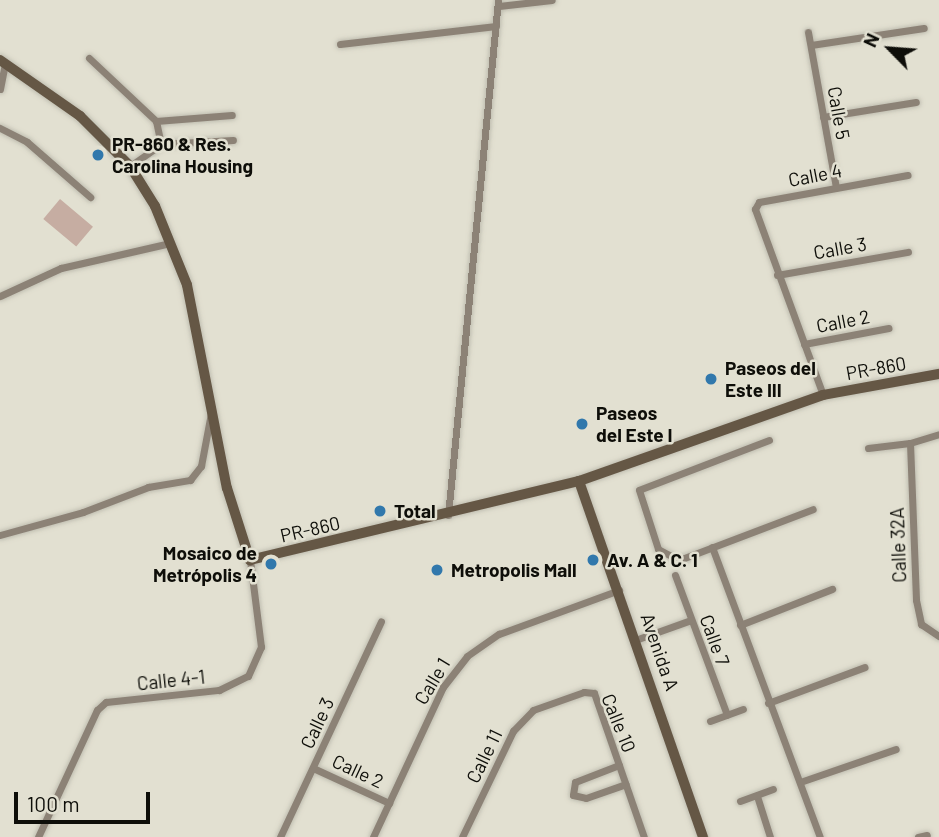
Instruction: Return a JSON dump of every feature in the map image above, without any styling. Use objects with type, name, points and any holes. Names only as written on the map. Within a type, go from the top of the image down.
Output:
[{"type":"street","points":[[448,516],[499,3],[552,0]]},
{"type":"street","points":[[340,44],[496,26]]},
{"type":"street","points":[[811,45],[924,28]]},
{"type":"street","name":"Calle 5","points":[[808,32],[836,187]]},
{"type":"street","points":[[89,58],[156,121],[161,144]]},
{"type":"street","points":[[0,89],[3,62],[80,116],[130,166],[170,243],[187,285],[227,488],[250,560]]},
{"type":"street","points":[[823,117],[916,102]]},
{"type":"street","points":[[156,121],[232,115]]},
{"type":"street","points":[[0,128],[27,142],[90,197]]},
{"type":"street","points":[[130,166],[161,144],[233,140]]},
{"type":"street","name":"Calle 4","points":[[777,275],[755,209],[759,202],[908,175]]},
{"type":"street","points":[[0,296],[61,268],[170,243]]},
{"type":"street","name":"Calle 3","points":[[777,275],[908,252]]},
{"type":"street","points":[[777,275],[823,396]]},
{"type":"street","name":"Calle 2","points":[[804,344],[889,328]]},
{"type":"street","name":"PR-860","points":[[250,560],[448,516],[579,481],[823,396],[939,374]]},
{"type":"street","points":[[0,536],[83,512],[148,487],[190,480],[201,466],[211,412]]},
{"type":"street","points":[[868,448],[910,443],[939,434]]},
{"type":"street","points":[[769,440],[639,490],[658,549],[668,557],[679,560],[813,509]]},
{"type":"street","name":"Calle 32A","points":[[910,443],[916,600],[921,624],[939,636]]},
{"type":"street","name":"Avenida A","points":[[579,481],[638,639],[704,837]]},
{"type":"street","points":[[712,547],[768,703],[803,781],[820,837]]},
{"type":"street","name":"Calle 4-1","points":[[38,837],[97,710],[106,702],[219,690],[248,676],[261,647],[250,560]]},
{"type":"street","name":"Calle 7","points":[[675,575],[727,715]]},
{"type":"street","name":"Calle 1","points":[[373,837],[443,687],[467,656],[499,634],[619,589]]},
{"type":"street","points":[[740,625],[832,589]]},
{"type":"street","points":[[638,639],[691,620]]},
{"type":"street","name":"Calle 3","points":[[280,837],[381,621]]},
{"type":"street","points":[[768,703],[864,667]]},
{"type":"street","name":"Calle 10","points":[[589,692],[594,693],[644,837]]},
{"type":"street","name":"Calle 11","points":[[462,837],[513,731],[533,710],[589,692]]},
{"type":"street","points":[[710,721],[743,709]]},
{"type":"street","points":[[803,781],[896,749]]},
{"type":"street","name":"Calle 10","points":[[619,765],[575,782],[573,795],[586,798],[626,784]]},
{"type":"street","name":"Calle 2","points":[[313,768],[389,803]]},
{"type":"street","points":[[740,801],[773,789]]},
{"type":"street","points":[[757,796],[769,837]]},
{"type":"street","points":[[918,837],[927,835]]},
{"type":"shaded area","points":[[60,199],[93,227],[76,247],[43,219]]},
{"type":"place","name":"PR-860 & Res. Carolina Housing","points":[[98,155]]},
{"type":"place","name":"Paseos del Este III","points":[[711,379]]},
{"type":"place","name":"Paseos del Este I","points":[[582,424]]},
{"type":"place","name":"Total","points":[[380,511]]},
{"type":"place","name":"Av. A & C. 1","points":[[593,560]]},
{"type":"place","name":"Mosaico de Metrópolis 4","points":[[271,564]]},
{"type":"place","name":"Metropolis Mall","points":[[437,570]]}]
